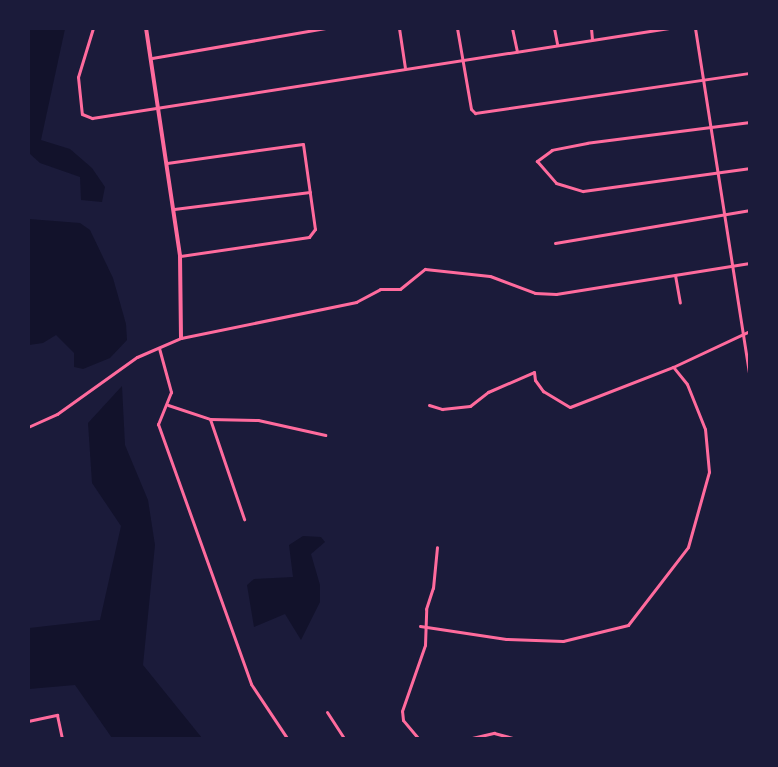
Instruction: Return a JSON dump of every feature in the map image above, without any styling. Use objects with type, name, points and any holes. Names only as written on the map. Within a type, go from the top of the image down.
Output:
[{"type":"street","points":[[93,28],[78,77],[82,114],[92,118],[669,28]]},
{"type":"street","points":[[146,28],[160,108],[180,256],[181,338]]},
{"type":"street","points":[[152,58],[325,28]]},
{"type":"street","points":[[399,28],[405,68]]},
{"type":"street","points":[[457,28],[471,109],[475,113],[703,82],[750,73]]},
{"type":"street","points":[[512,28],[517,51]]},
{"type":"street","points":[[554,28],[557,44]]},
{"type":"street","points":[[591,28],[592,39]]},
{"type":"street","points":[[636,28],[636,33]]},
{"type":"street","points":[[695,28],[750,380]]},
{"type":"street","points":[[750,122],[568,147],[552,150],[537,161],[556,183],[583,191],[750,168]]},
{"type":"street","points":[[167,164],[299,143],[304,147],[315,229],[309,237],[180,256]]},
{"type":"street","points":[[174,209],[310,192]]},
{"type":"street","points":[[555,243],[750,210]]},
{"type":"street","points":[[28,427],[57,414],[137,357],[181,338],[356,302],[380,290],[400,289],[425,269],[490,276],[535,293],[556,294],[750,263]]},
{"type":"street","points":[[675,275],[680,303]]},
{"type":"street","points":[[429,405],[442,409],[470,406],[488,392],[534,372],[535,380],[543,391],[570,407],[673,367],[742,332],[750,331]]},
{"type":"street","points":[[159,348],[169,381],[168,405],[159,416],[158,424],[251,684],[287,738]]},
{"type":"street","points":[[420,626],[506,639],[563,641],[628,626],[688,547],[709,472],[705,429],[687,384],[673,367]]},
{"type":"street","points":[[168,405],[210,419],[258,420],[325,435]]},
{"type":"street","points":[[210,419],[244,519]]},
{"type":"street","points":[[418,738],[403,720],[402,711],[425,645],[425,627],[437,547]]},
{"type":"street","points":[[327,712],[344,738]]},
{"type":"street","points":[[28,721],[57,715],[62,738]]},
{"type":"street","points":[[472,738],[494,733],[513,738]]},
{"type":"shaded area","points":[[28,29],[65,29],[41,140],[70,149],[92,168],[105,187],[102,202],[81,200],[80,177],[40,163],[29,153]]},
{"type":"shaded area","points":[[29,219],[80,223],[90,230],[113,278],[126,324],[127,340],[110,358],[83,369],[74,367],[74,353],[56,335],[43,343],[29,345]]},
{"type":"shaded area","points":[[122,386],[125,445],[148,500],[155,545],[143,665],[202,738],[112,738],[75,685],[29,689],[29,628],[100,620],[121,526],[92,483],[88,423]]},
{"type":"shaded area","points":[[303,536],[321,537],[325,542],[311,554],[320,585],[320,602],[301,640],[285,614],[254,627],[247,585],[254,579],[293,577],[289,545]]}]
